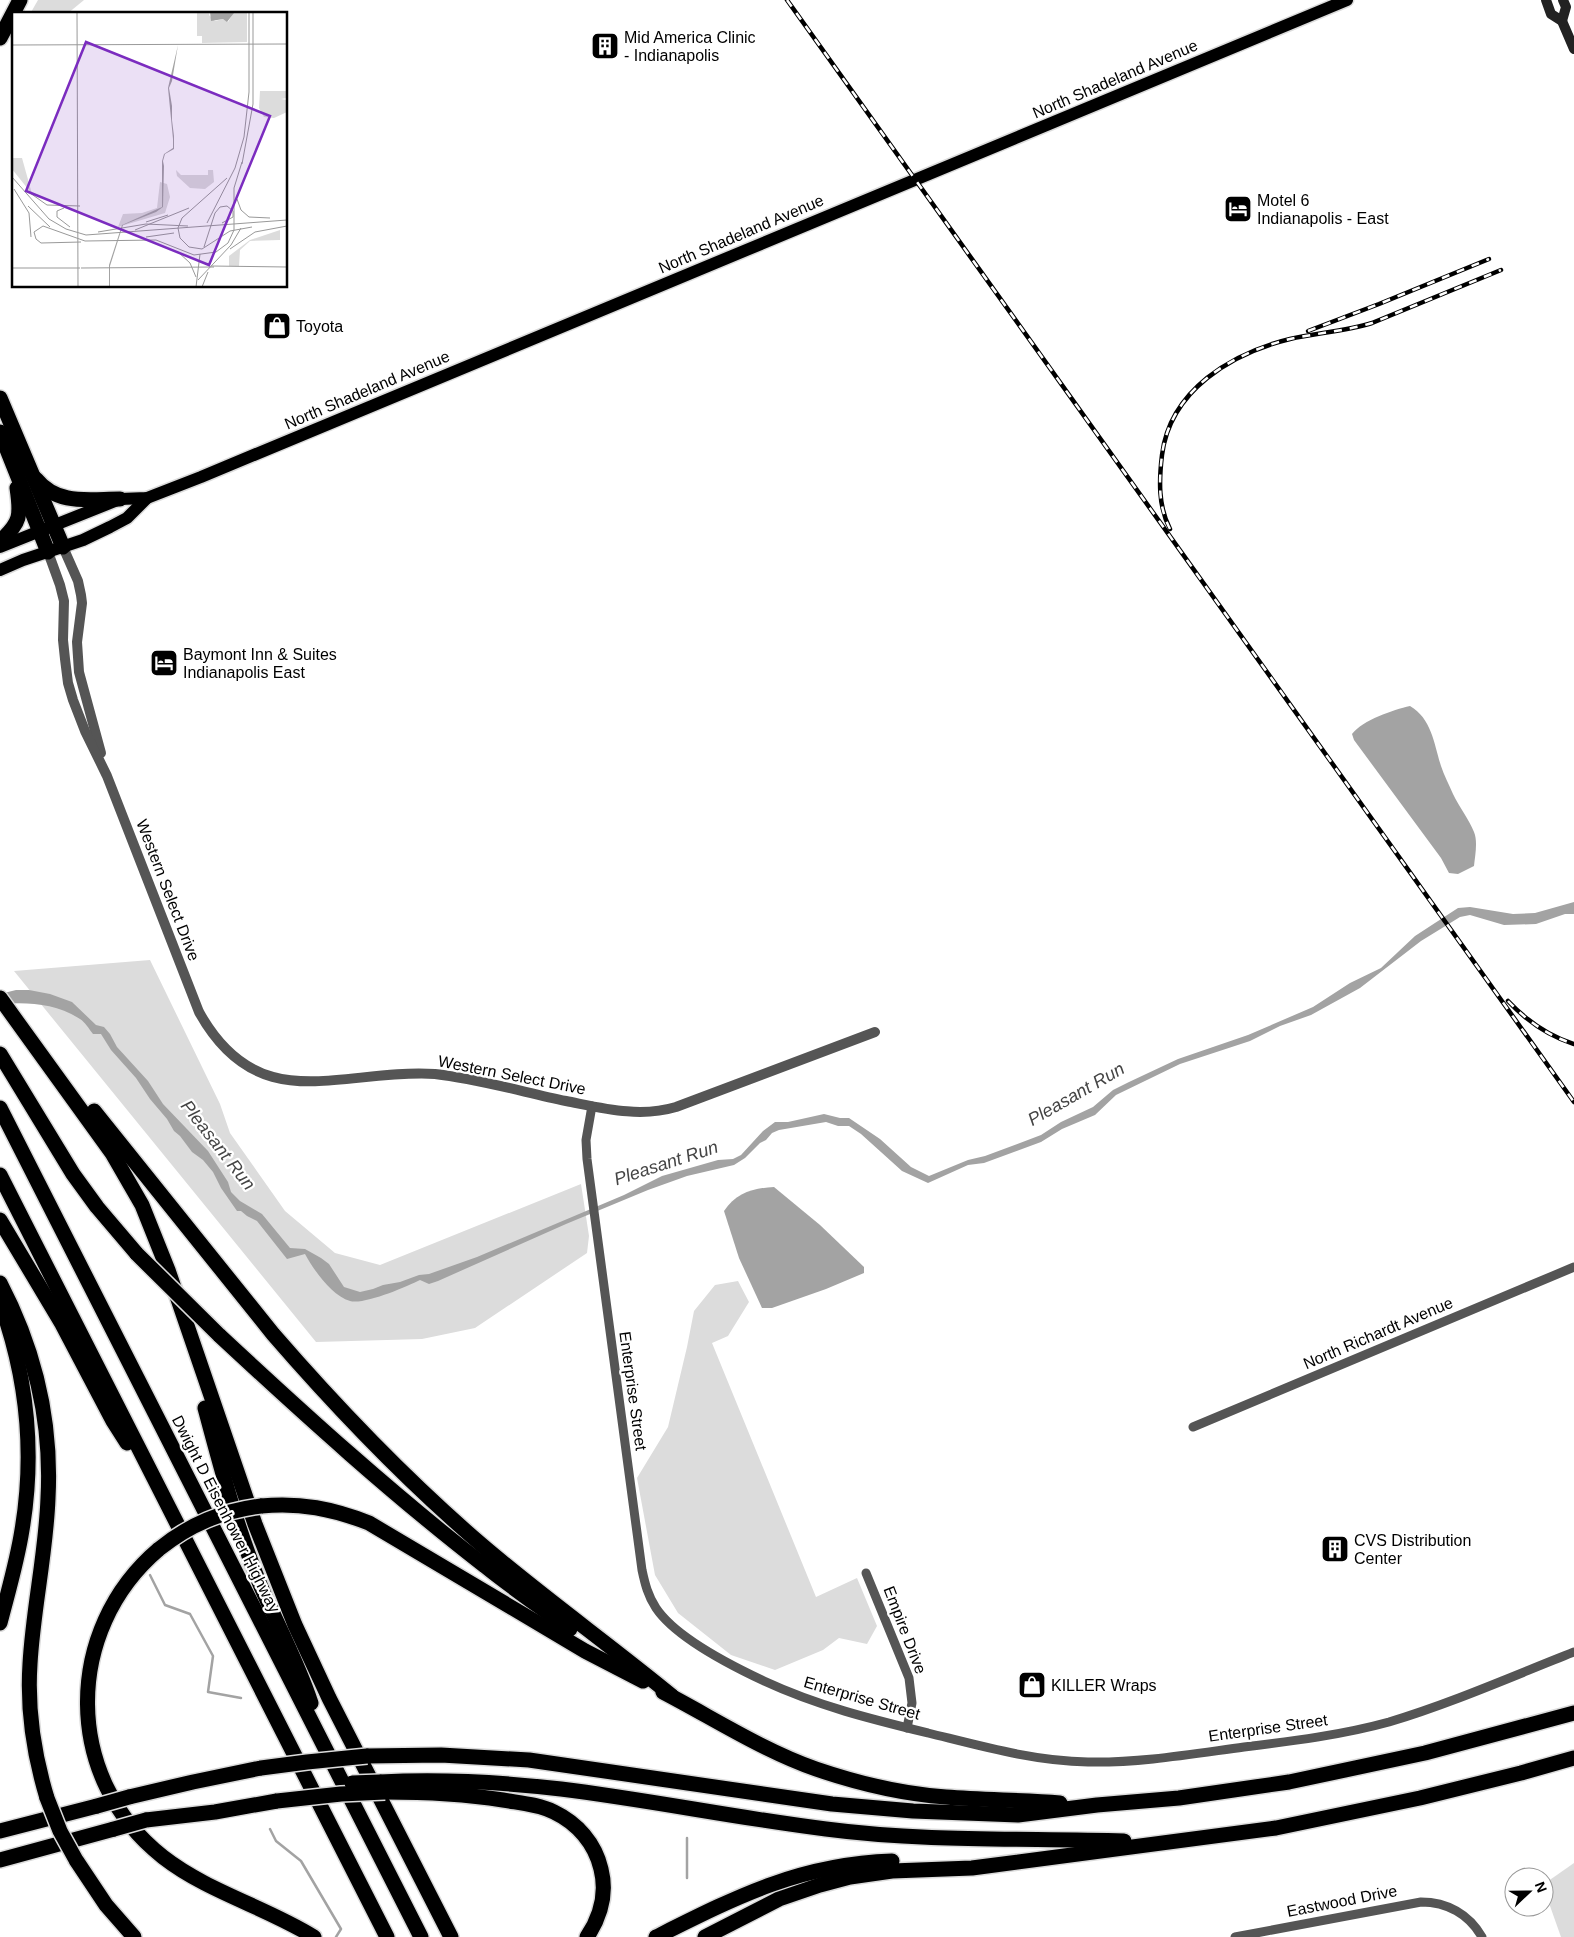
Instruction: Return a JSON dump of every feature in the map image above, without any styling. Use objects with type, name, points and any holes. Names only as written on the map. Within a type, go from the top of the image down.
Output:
[{"type":"highway","points":[[14,12],[20,0]]},
{"type":"highway","points":[[0,38],[12,15]]},
{"type":"highway","points":[[0,398],[22,468],[47,528],[63,547]]},
{"type":"highway","points":[[0,432],[22,468],[42,487],[56,496],[68,499],[120,499]]},
{"type":"highway","points":[[0,541],[16,526],[19,516],[22,468]]},
{"type":"highway","points":[[47,528],[48,552]]},
{"type":"highway","points":[[0,998],[124,1172],[151,1225],[175,1290],[245,1498],[291,1617],[333,1707],[451,1937]]},
{"type":"highway","points":[[30,1038],[74,1086],[273,1334],[380,1451],[481,1545],[672,1696]]},
{"type":"highway","points":[[0,1054],[73,1174],[97,1207],[137,1254],[219,1335],[414,1509],[486,1568],[590,1643],[620,1669]]},
{"type":"highway","name":"Dwight D Eisenhower Highway","points":[[0,1108],[421,1937]]},
{"type":"highway","points":[[0,1175],[387,1937]]},
{"type":"highway","points":[[0,1220],[62,1324],[113,1421],[171,1511]]},
{"type":"highway","points":[[0,1283],[17,1317],[31,1356],[41,1398],[47,1440],[49,1470],[48,1511],[31,1647],[29,1680],[34,1745],[47,1798],[60,1832],[106,1905],[134,1937]]},
{"type":"highway","points":[[175,1290],[212,1436],[241,1532],[261,1587],[303,1680],[326,1749]]},
{"type":"highway","points":[[0,1302],[12,1339],[22,1380],[28,1422],[27,1498],[22,1529],[0,1623]]},
{"type":"highway","points":[[314,1937],[193,1876],[149,1845],[127,1821],[110,1793],[90,1740],[87,1711],[92,1655],[101,1629],[118,1595],[138,1568],[159,1548],[183,1532],[210,1518],[236,1510],[293,1504],[330,1510],[368,1523],[585,1651],[672,1696],[726,1727],[816,1769],[852,1780],[944,1797],[1097,1805]]},
{"type":"highway","points":[[0,1831],[193,1782],[261,1768],[367,1756],[441,1755],[529,1760],[822,1803],[903,1811],[1018,1815],[1097,1805],[1179,1798],[1298,1780],[1433,1751],[1574,1713]]},
{"type":"highway","points":[[705,1937],[767,1904],[799,1891],[835,1881],[882,1872],[972,1868],[1276,1828],[1363,1811],[1485,1782],[1574,1758]]},
{"type":"highway","points":[[0,1860],[219,1802],[467,1781],[538,1786],[795,1825],[883,1835],[959,1839],[1168,1842]]},
{"type":"highway","points":[[382,1787],[517,1802],[547,1809],[570,1822],[582,1832],[592,1845],[599,1861],[603,1881],[604,1891],[600,1913],[587,1937]]},
{"type":"highway","points":[[656,1937],[740,1895],[774,1882],[820,1870],[882,1862],[1060,1857]]},
{"type":"main road","name":"North Shadeland Avenue","points":[[0,547],[120,499],[147,498],[1347,0]]},
{"type":"main road","points":[[1546,0],[1551,14],[1562,21],[1574,49]]},
{"type":"main road","points":[[1562,21],[1566,7],[1563,0]]},
{"type":"main road","name":"North Shadeland Avenue","points":[[0,570],[82,540],[127,518],[147,498]]},
{"type":"street","name":"Western Select Drive","points":[[63,547],[78,581],[81,594],[82,603],[77,642],[79,672],[107,776]]},
{"type":"street","name":"Western Select Drive","points":[[48,552],[64,601],[63,640],[68,683],[85,731],[107,776],[199,1012],[217,1041],[244,1064],[276,1078],[307,1082],[412,1074],[441,1075],[592,1106],[636,1112],[671,1108],[774,1072],[875,1032]]},
{"type":"street","name":"Enterprise Street","points":[[592,1106],[586,1140],[592,1194],[642,1570],[647,1591],[657,1609],[668,1622],[687,1637],[755,1677],[792,1694],[835,1710],[1012,1754],[1053,1760],[1103,1762],[1154,1759],[1315,1738],[1378,1724],[1430,1708],[1574,1652]]},
{"type":"street","name":"North Richardt Avenue","points":[[1193,1427],[1574,1267]]},
{"type":"street","name":"Empire Drive","points":[[866,1573],[909,1678],[912,1702],[907,1728]]},
{"type":"street","name":"Eastwood Drive","points":[[1235,1937],[1412,1903],[1434,1903],[1454,1910],[1468,1919],[1482,1937]]},
{"type":"shaded area","points":[[38,0],[84,0],[69,12],[31,12]]},
{"type":"shaded area","points":[[1410,706],[1417,711],[1428,725],[1445,776],[1475,836],[1474,866],[1458,874],[1449,873],[1441,858],[1354,740],[1352,734],[1363,724],[1371,720]]},
{"type":"shaded area","name":"Pleasant Run","points":[[1574,902],[1574,914],[1565,914],[1536,924],[1504,925],[1470,915],[1460,917],[1421,941],[1360,988],[1311,1015],[1280,1026],[1250,1041],[1180,1064],[1116,1095],[1095,1115],[1062,1129],[1041,1142],[984,1163],[968,1165],[928,1183],[902,1171],[861,1134],[849,1126],[838,1126],[826,1122],[779,1130],[772,1133],[745,1158],[734,1165],[687,1176],[648,1190],[438,1281],[429,1284],[420,1280],[385,1295],[356,1302],[336,1294],[318,1274],[305,1254],[287,1259],[257,1221],[241,1211],[237,1211],[221,1188],[213,1172],[174,1131],[136,1078],[111,1050],[101,1034],[93,1034],[80,1019],[51,1007],[21,1003],[0,1004],[0,994],[16,990],[29,990],[50,994],[72,1002],[96,1025],[104,1027],[117,1047],[148,1081],[163,1104],[208,1151],[228,1182],[231,1192],[240,1201],[262,1214],[290,1248],[305,1249],[321,1258],[329,1264],[344,1287],[360,1292],[419,1275],[429,1274],[477,1257],[624,1195],[662,1176],[718,1160],[733,1159],[741,1155],[763,1131],[775,1122],[788,1122],[824,1114],[849,1118],[880,1139],[911,1167],[929,1176],[968,1160],[985,1156],[1041,1135],[1061,1122],[1093,1107],[1113,1090],[1129,1082],[1178,1059],[1248,1035],[1313,1007],[1350,983],[1381,968],[1415,936],[1458,908],[1470,907],[1513,914],[1535,913]]},
{"type":"shaded area","points":[[150,960],[220,1104],[230,1133],[285,1211],[335,1253],[380,1265],[581,1184],[589,1236],[587,1253],[475,1328],[422,1339],[316,1342],[14,971]]},
{"type":"shaded area","points":[[774,1187],[820,1225],[864,1267],[864,1273],[772,1308],[762,1308],[739,1258],[724,1211],[734,1200],[752,1190]]},
{"type":"shaded area","points":[[738,1281],[749,1302],[728,1336],[712,1343],[816,1597],[857,1578],[877,1626],[867,1644],[839,1638],[823,1650],[775,1670],[731,1655],[678,1613],[655,1575],[637,1478],[668,1427],[694,1311],[715,1285]]},
{"type":"shaded area","points":[[1574,1863],[1574,1937],[1561,1937],[1554,1917],[1554,1877]]},
{"type":"waterway","points":[[150,1575],[165,1605],[190,1614],[213,1656],[208,1692],[241,1698]]},
{"type":"waterway","points":[[270,1829],[276,1841],[301,1861],[341,1929],[336,1937]]},
{"type":"waterway","points":[[687,1838],[687,1878]]},
{"type":"railway","points":[[787,0],[1574,1102]]},
{"type":"railway","points":[[1308,331],[1489,259]]},
{"type":"railway","points":[[1170,529],[1161,502],[1160,483],[1162,455],[1167,432],[1177,411],[1191,393],[1207,378],[1226,365],[1268,345],[1372,323],[1501,270]]},
{"type":"railway","points":[[1508,1001],[1538,1027],[1555,1037],[1574,1044]]},
{"type":"place","name":"Mid America Clinic - Indianapolis","points":[[605,46]]},
{"type":"place","name":"Motel 6 Indianapolis - East","points":[[1238,209]]},
{"type":"place","name":"Toyota","points":[[277,326]]},
{"type":"place","name":"Baymont Inn & Suites Indianapolis East","points":[[164,663]]},
{"type":"place","name":"CVS Distribution Center","points":[[1335,1549]]},
{"type":"place","name":"KILLER Wraps","points":[[1032,1685]]}]
